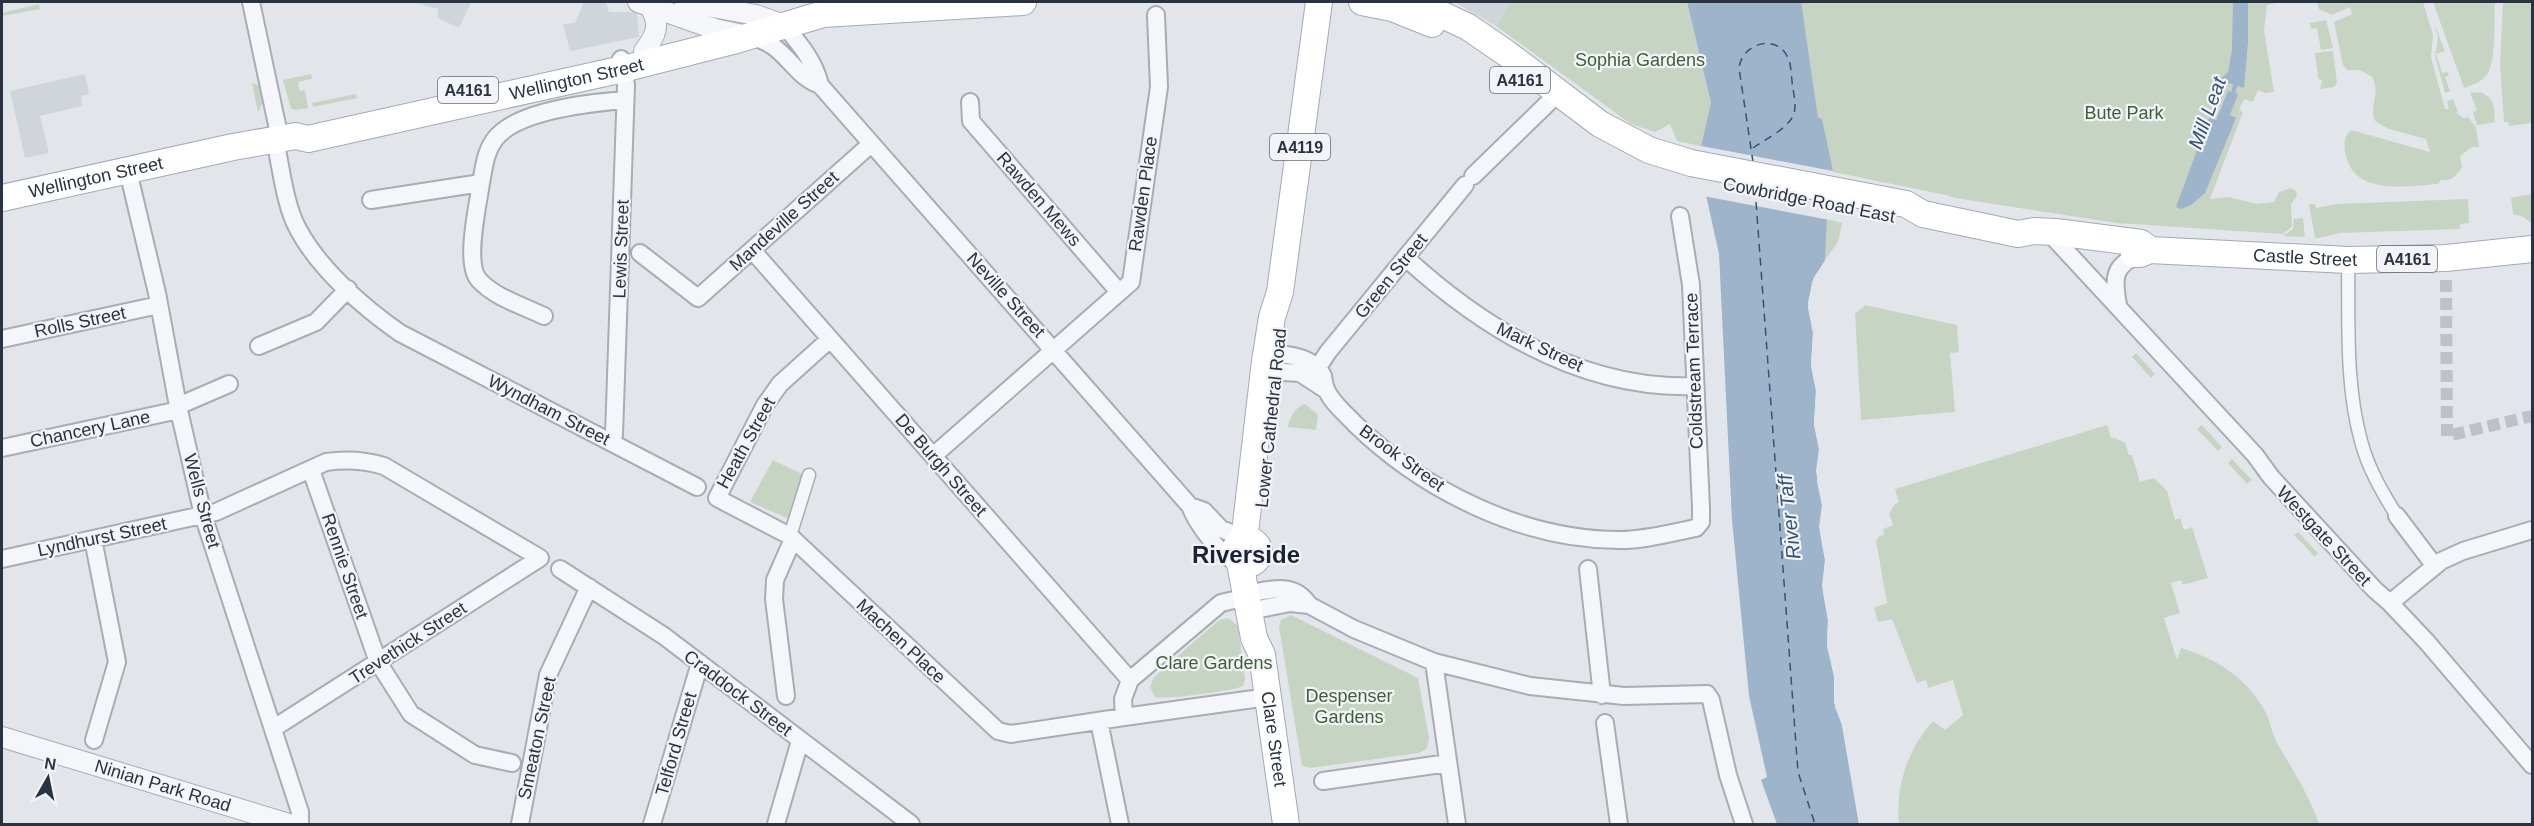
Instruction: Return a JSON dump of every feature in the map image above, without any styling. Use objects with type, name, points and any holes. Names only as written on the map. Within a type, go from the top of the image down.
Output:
[{"type":"main road","name":"A4161","points":[[751,25],[810,10],[823,14],[916,5],[1023,2]]},
{"type":"main road","name":"Lower Cathedral Road","points":[[1250,551],[1275,410],[1272,317],[1280,292],[1319,2]]},
{"type":"main road","name":"Cowbridge Road East","points":[[1362,2],[1392,8],[1442,29],[1487,56],[1590,133],[1621,152],[1656,167],[1694,170],[1845,200],[1906,204],[1923,214]]},
{"type":"main road","name":"Cowbridge Road East","points":[[1415,2],[1468,27],[1491,42],[1616,134],[1694,170]]},
{"type":"main road","name":"A4161","points":[[784,25],[816,18],[823,14]]},
{"type":"main road","name":"Wellington Street","points":[[629,59],[715,29],[751,25],[784,25]]},
{"type":"main road","name":"Wellington Street","points":[[2,198],[284,139],[306,124],[629,59],[751,25]]},
{"type":"main road","name":"Castle Street","points":[[1923,214],[2030,233],[2078,250]]},
{"type":"main road","name":"Castle Street","points":[[2030,233],[2032,244],[2078,250],[2348,261],[2446,258],[2532,249]]},
{"type":"main road","name":"Clare Street","points":[[1250,551],[1250,600],[1254,638],[1262,655],[1286,825]]},
{"type":"street","name":"Wyndham Street","points":[[251,2],[284,139],[297,228],[319,259],[372,313],[400,333],[611,441],[697,488]]},
{"type":"street","points":[[685,2],[751,25]]},
{"type":"street","points":[[644,4],[715,29]]},
{"type":"street","points":[[629,59],[655,36],[656,19],[644,4]]},
{"type":"street","name":"Rawden Place","points":[[933,456],[1131,282],[1159,87],[1156,10]]},
{"type":"street","name":"Neville Street","points":[[751,25],[810,81],[820,85],[1190,506],[1195,519],[1228,558],[1250,551],[1239,536],[1221,529],[1204,511],[1190,506]]},
{"type":"street","name":"Neville Street","points":[[784,25],[818,73],[820,85]]},
{"type":"street","name":"Lewis Street","points":[[611,441],[614,435],[625,100],[629,59]]},
{"type":"street","points":[[544,316],[489,289],[477,278],[472,265],[486,157],[494,140],[523,118],[595,102],[625,100]]},
{"type":"street","name":"Rawden Mews","points":[[970,102],[971,121],[1119,292]]},
{"type":"street","name":"Green Street","points":[[1317,369],[1328,352],[1469,180],[1549,102]]},
{"type":"street","name":"Mandeville Street","points":[[640,253],[698,298],[871,144]]},
{"type":"street","name":"Wells Street","points":[[128,171],[203,515],[274,728],[300,812],[300,825]]},
{"type":"street","points":[[371,200],[481,183]]},
{"type":"street","name":"Coldstream Terrace","points":[[1680,216],[1690,280],[1701,508],[1699,526]]},
{"type":"street","name":"De Burgh Street","points":[[752,250],[1130,680]]},
{"type":"street","name":"Westgate Street","points":[[2078,250],[2118,305],[2256,455],[2286,494],[2375,590],[2390,603],[2530,757]]},
{"type":"street","points":[[2118,305],[2115,281],[2118,269],[2124,262],[2145,252]]},
{"type":"street","name":"Mark Street","points":[[1406,258],[1478,316],[1538,350],[1577,367],[1615,378],[1656,385],[1695,386]]},
{"type":"street","points":[[2348,261],[2350,365],[2357,422],[2368,463],[2397,516],[2434,565]]},
{"type":"street","points":[[259,346],[312,325],[348,289]]},
{"type":"street","name":"Rolls Street","points":[[2,339],[159,305]]},
{"type":"street","name":"Heath Street","points":[[717,498],[770,398],[780,384],[830,339]]},
{"type":"street","points":[[1272,363],[1301,358],[1317,369]]},
{"type":"street","name":"Brook Street","points":[[1272,363],[1300,374],[1326,390],[1362,430],[1406,466],[1459,498],[1499,516],[1543,529],[1602,540],[1635,539],[1699,526]]},
{"type":"street","name":"Brook Street","points":[[1317,369],[1322,376],[1326,390]]},
{"type":"street","name":"Chancery Lane","points":[[2,448],[179,408],[229,384]]},
{"type":"street","name":"Trevethick Street","points":[[274,728],[540,558],[384,466],[368,461],[342,459],[326,462],[311,470]]},
{"type":"street","points":[[203,515],[216,512],[311,470]]},
{"type":"street","name":"Rennie Street","points":[[311,470],[378,662],[411,714],[475,755],[512,763]]},
{"type":"street","points":[[786,696],[774,599],[775,580],[792,538],[809,475]]},
{"type":"street","points":[[697,488],[717,498]]},
{"type":"street","name":"Machen Place","points":[[717,498],[792,538],[998,731],[1011,734],[1124,717]]},
{"type":"street","name":"Lyndhurst Street","points":[[2,560],[203,515]]},
{"type":"street","points":[[2390,603],[2434,565],[2463,551],[2532,530]]},
{"type":"street","points":[[93,539],[117,662],[94,740]]},
{"type":"street","name":"Craddock Street","points":[[560,569],[664,636],[911,825]]},
{"type":"street","points":[[1588,569],[1602,695]]},
{"type":"street","name":"Smeaton Street","points":[[520,825],[548,675],[589,586]]},
{"type":"street","points":[[1268,697],[1124,717],[1123,699],[1130,680],[1214,608],[1227,600],[1250,600],[1291,589],[1303,595],[1309,605],[1354,629],[1434,662],[1504,681],[1602,695],[1703,693],[1709,696],[1728,775],[1744,825]]},
{"type":"street","points":[[1434,662],[1457,825]]},
{"type":"street","name":"Telford Street","points":[[652,825],[700,663]]},
{"type":"street","points":[[1099,721],[1120,825]]},
{"type":"street","points":[[1605,723],[1620,825]]},
{"type":"street","name":"Ninian Park Road","points":[[2,737],[289,825]]},
{"type":"street","points":[[776,825],[800,741]]},
{"type":"street","points":[[1323,781],[1448,763]]},
{"type":"shaded area","points":[[411,2],[471,2],[459,28],[438,18],[438,9]]},
{"type":"shaded area","points":[[584,2],[606,2],[609,12],[637,12],[639,37],[570,51],[563,24],[575,23]]},
{"type":"shaded area","points":[[1454,2],[1510,2],[1496,26]]},
{"type":"shaded area","points":[[85,74],[89,94],[81,96],[82,106],[40,116],[49,153],[25,158],[10,91]]},
{"type":"green space","name":"Sophia Gardens","points":[[1510,2],[1687,2],[1711,103],[1701,146],[1677,141],[1670,124],[1655,132],[1631,124],[1496,26]]},
{"type":"green space","name":"Bute Park","points":[[1795,2],[2280,2],[2267,5],[2264,30],[2274,92],[2265,93],[2258,90],[2253,102],[2244,99],[2239,110],[2243,112],[2210,199],[2229,197],[2257,204],[2274,202],[2279,192],[2291,188],[2296,191],[2297,196],[2291,204],[2292,227],[2283,234],[2117,223],[1955,198],[1833,172],[1818,117],[1804,26]]},
{"type":"green space","points":[[2317,2],[2423,2],[2433,35],[2431,57],[2445,109],[2449,109],[2447,101],[2453,99],[2458,112],[2456,113],[2464,118],[2468,117],[2476,127],[2479,147],[2472,147],[2460,156],[2462,167],[2458,173],[2448,180],[2441,180],[2438,184],[2398,187],[2371,183],[2360,178],[2351,169],[2346,156],[2345,139],[2351,130],[2430,152],[2426,139],[2389,129],[2376,122],[2373,112],[2376,90],[2372,77],[2360,70],[2347,70],[2343,65],[2334,22],[2352,14],[2350,7],[2332,15],[2319,9]]},
{"type":"green space","points":[[2433,2],[2495,2],[2491,63],[2489,71],[2481,81],[2464,88]]},
{"type":"green space","points":[[2503,2],[2532,2],[2532,123],[2509,126],[2508,122],[2504,122],[2500,65]]},
{"type":"green space","points":[[39,4],[40,9],[2,16],[2,13]]},
{"type":"green space","points":[[2326,20],[2333,48],[2321,50],[2317,28],[2311,29],[2310,23]]},
{"type":"green space","points":[[2434,23],[2445,51],[2436,54],[2442,73],[2448,72],[2449,76],[2445,77],[2450,91],[2445,93],[2435,56],[2438,38]]},
{"type":"green space","points":[[2333,51],[2337,83],[2334,87],[2320,89],[2322,81],[2318,78],[2315,53]]},
{"type":"green space","points":[[311,74],[312,79],[298,82],[300,91],[305,90],[308,108],[291,109],[283,80]]},
{"type":"green space","points":[[252,83],[261,86],[265,99],[258,112]]},
{"type":"green space","points":[[2478,92],[2491,99],[2495,122],[2477,125],[2473,112],[2477,110],[2470,93]]},
{"type":"green space","points":[[356,94],[357,98],[313,107],[312,103]]},
{"type":"green space","points":[[2532,194],[2532,224],[2524,217],[2513,214],[2511,198]]},
{"type":"green space","points":[[2468,199],[2469,223],[2460,224],[2460,229],[2340,233],[2319,238],[2315,238],[2309,204],[2315,204],[2316,208],[2336,204]]},
{"type":"green space","points":[[2303,218],[2305,237],[2283,236],[2293,229],[2294,219]]},
{"type":"green space","points":[[1827,219],[1842,223],[1838,242],[1825,260]]},
{"type":"green space","points":[[1865,305],[1957,325],[1959,352],[1950,353],[1955,412],[1861,420],[1855,314]]},
{"type":"green space","points":[[2136,353],[2155,374],[2151,378],[2132,357]]},
{"type":"green space","points":[[1305,404],[1318,415],[1316,430],[1288,427],[1294,413]]},
{"type":"green space","points":[[2107,425],[2111,438],[2125,443],[2129,455],[2132,455],[2140,482],[2154,478],[2167,491],[2175,520],[2180,518],[2184,530],[2192,527],[2208,578],[2183,585],[2181,580],[2171,583],[2180,613],[2164,618],[2177,660],[2181,648],[2195,653],[2231,672],[2250,690],[2266,713],[2275,740],[2306,793],[2319,824],[1899,824],[1901,783],[1910,756],[1924,732],[1933,721],[1945,730],[1963,715],[1953,680],[1928,688],[1926,680],[1917,683],[1892,619],[1878,622],[1874,608],[1887,603],[1876,541],[1879,536],[1884,535],[1883,529],[1893,525],[1889,514],[1899,502],[1895,489]]},
{"type":"green space","points":[[2202,425],[2222,447],[2218,451],[2197,429]]},
{"type":"green space","points":[[2232,459],[2252,480],[2247,484],[2228,463]]},
{"type":"green space","points":[[773,460],[804,475],[789,519],[750,502]]},
{"type":"green space","points":[[2298,532],[2318,553],[2315,557],[2294,535]]},
{"type":"green space","name":"Despenser Gardens","points":[[1291,615],[1418,678],[1429,738],[1427,748],[1419,753],[1311,768],[1302,766],[1279,627],[1281,620]]},
{"type":"green space","name":"Clare Gardens","points":[[1228,618],[1238,626],[1245,680],[1243,686],[1199,694],[1155,697],[1150,687],[1154,677],[1219,620]]},
{"type":"water","points":[[1687,2],[1801,2],[1818,117],[1822,119],[1833,171],[1701,146],[1711,103]]},
{"type":"water","points":[[2233,2],[2248,2],[2248,42],[2244,88],[2219,80],[2228,72],[2232,49]]},
{"type":"water","points":[[2228,91],[2238,94],[2230,115],[2236,118],[2205,193],[2191,205],[2181,209],[2176,207],[2209,118],[2216,120]]},
{"type":"water","name":"River Taff","points":[[1706,195],[1827,219],[1825,260],[1812,282],[1808,308],[1813,333],[1811,365],[1816,391],[1814,424],[1819,449],[1816,471],[1822,505],[1820,532],[1825,560],[1822,586],[1828,620],[1827,646],[1834,672],[1835,707],[1842,725],[1859,824],[1777,824],[1761,780],[1767,777],[1749,696],[1732,520],[1719,254]]},
{"type":"pier","points":[[1698,146],[1836,173],[1830,175],[1799,169],[1700,149]]},
{"type":"pier","points":[[1706,192],[1828,216],[1830,220],[1703,196]]},
{"type":"pier","points":[[1829,256],[1815,283],[1811,302],[1816,333],[1814,365],[1819,391],[1817,424],[1822,449],[1820,481],[1825,505],[1822,527],[1828,560],[1826,591],[1831,619],[1830,645],[1837,677],[1837,701],[1845,725],[1862,824],[1859,824],[1842,725],[1834,702],[1834,677],[1827,646],[1828,620],[1823,592],[1825,560],[1819,527],[1822,505],[1817,482],[1819,449],[1814,424],[1816,391],[1811,365],[1813,333],[1808,302],[1814,277]]},
{"type":"waterway","name":"Mill Leat","points":[[2232,97],[2237,79]]},
{"type":"ferry route","points":[[1753,148],[1785,126],[1793,116],[1795,109],[1789,59],[1782,49],[1775,45],[1760,44],[1753,47],[1741,59],[1739,68],[1753,162]]},
{"type":"ferry route","points":[[1755,188],[1798,772],[1815,824]]},
{"type":"tunnel","points":[[2446,280],[2447,436],[2532,416]]},
{"type":"district","name":"Riverside","points":[[1246,554]]}]
